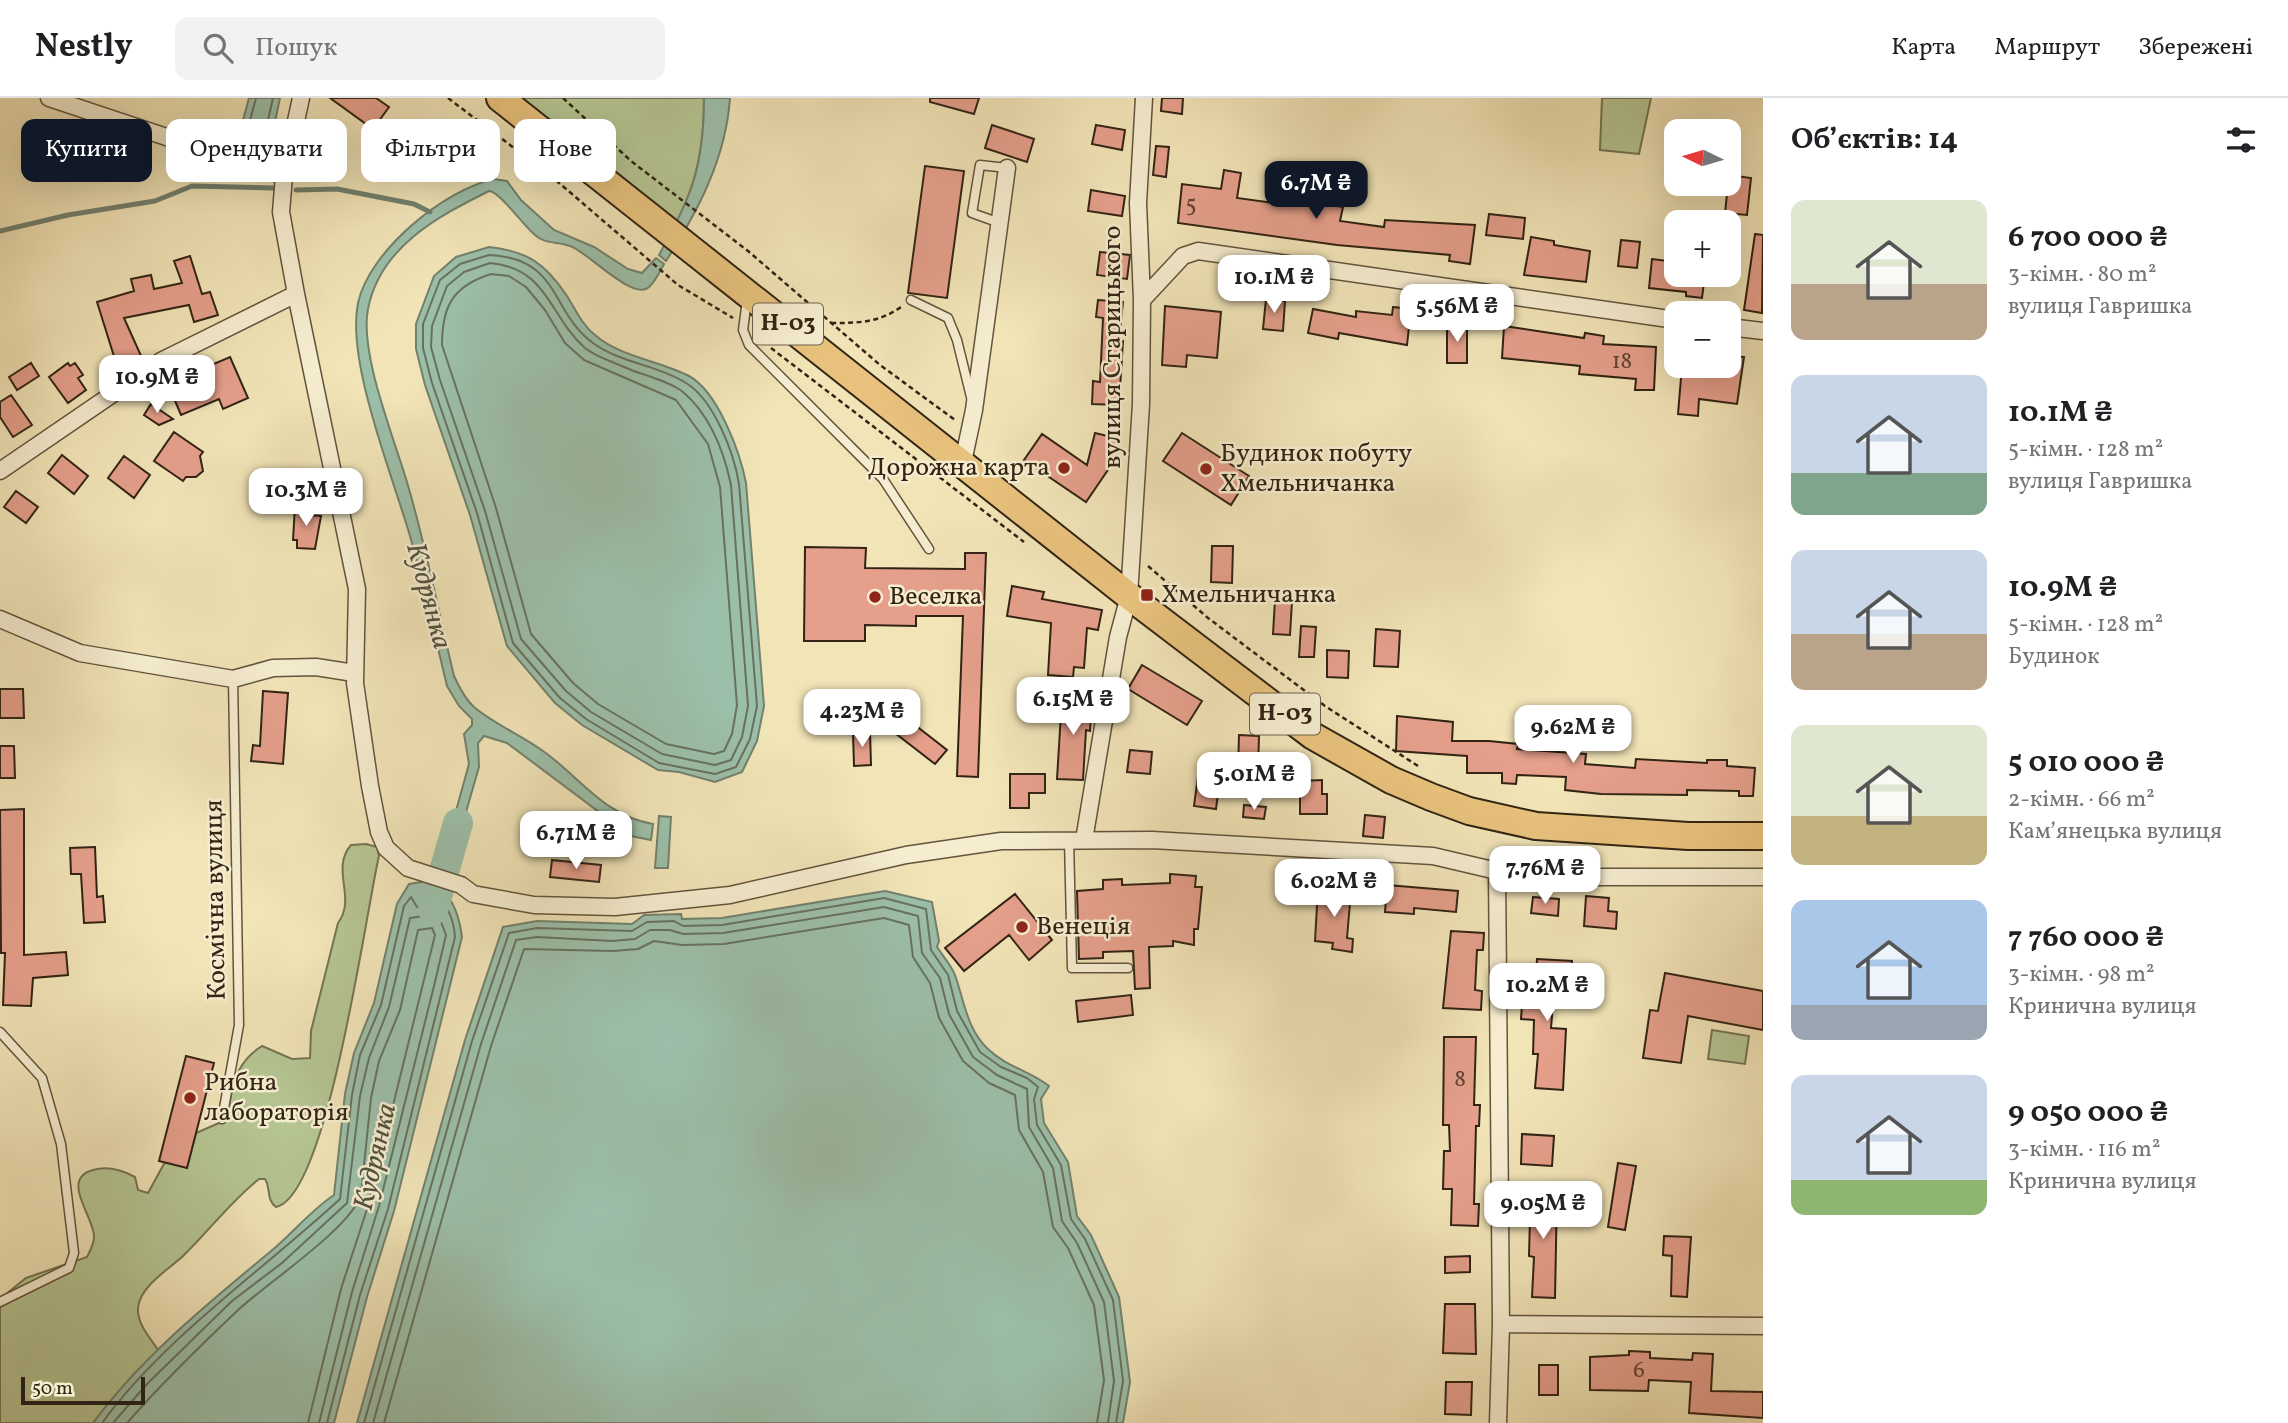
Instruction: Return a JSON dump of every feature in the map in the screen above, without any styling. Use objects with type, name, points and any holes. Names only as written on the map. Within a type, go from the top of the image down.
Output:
[{"type":"main road","name":"Н-03","points":[[500,98],[1129,596],[1313,736],[1391,780],[1431,797],[1469,811],[1536,826],[1688,836],[1763,836]]},
{"type":"street","points":[[49,98],[166,137]]},
{"type":"street","points":[[296,119],[301,98]]},
{"type":"street","name":"вулиця Старицького","points":[[1077,840],[1118,637],[1129,596],[1141,404],[1142,300],[1138,203],[1143,98]]},
{"type":"street","points":[[963,462],[974,410],[997,222],[1007,168]]},
{"type":"street","points":[[284,182],[281,212],[357,589],[354,673],[379,832],[386,848],[408,868],[461,885],[473,894],[534,905],[615,907],[730,895],[915,853],[1001,841],[1152,840],[1433,856],[1497,871],[1596,877],[1763,877]]},
{"type":"street","points":[[1142,300],[1183,256],[1198,251],[1664,318]]},
{"type":"street","points":[[0,471],[161,361],[296,294]]},
{"type":"street","points":[[1741,328],[1763,331]]},
{"type":"street","points":[[0,619],[80,653],[233,679],[273,668],[316,667],[354,673]]},
{"type":"street","points":[[1497,871],[1501,1324],[1499,1423]]},
{"type":"street","points":[[1501,1324],[1763,1326]]},
{"type":"lane","points":[[997,222],[972,213],[980,164],[1007,168]]},
{"type":"lane","points":[[748,293],[743,324],[749,345],[883,479],[929,549]]},
{"type":"lane","points":[[911,300],[948,318],[957,340],[974,410]]},
{"type":"lane","name":"Космічна вулиця","points":[[222,1119],[239,1025],[233,679]]},
{"type":"lane","points":[[1077,840],[1072,968],[1128,968]]},
{"type":"lane","points":[[0,1032],[42,1078],[61,1144],[74,1253],[69,1268],[0,1302]]},
{"type":"path","points":[[448,98],[551,176],[678,285],[743,324],[817,386],[1032,548]]},
{"type":"path","points":[[563,98],[631,161],[880,365],[970,431]]},
{"type":"path","points":[[831,323],[864,323],[886,317],[911,300]]},
{"type":"path","points":[[1132,548],[1160,579],[1208,618],[1325,706],[1422,769]]},
{"type":"shaded area","points":[[514,98],[704,98],[698,164],[689,195],[675,226],[616,179],[616,119],[540,119]]},
{"type":"shaded area","points":[[1602,98],[1651,98],[1639,154],[1600,150]]},
{"type":"shaded area","points":[[366,844],[377,847],[379,856],[342,1048],[312,1156],[295,1191],[276,1207],[271,1201],[265,1179],[259,1179],[183,1256],[149,1286],[140,1300],[138,1314],[145,1331],[159,1351],[134,1374],[93,1423],[0,1423],[0,1299],[26,1278],[87,1257],[94,1237],[79,1190],[83,1175],[98,1169],[120,1171],[135,1177],[138,1190],[148,1193],[165,1162],[187,1167],[196,1133],[226,1120],[236,1078],[252,1053],[262,1046],[292,1059],[310,1058],[311,1031],[345,904],[345,854],[351,845]]},
{"type":"shaded area","points":[[1712,1030],[1749,1036],[1745,1064],[1708,1059]]},
{"type":"water","points":[[249,98],[280,98],[276,119],[243,119]]},
{"type":"water","points":[[704,98],[730,98],[723,142],[699,203],[666,261],[659,255],[680,215],[694,180],[702,143]]},
{"type":"water","points":[[507,181],[521,200],[554,230],[594,247],[628,269],[642,273],[656,258],[664,264],[649,287],[642,290],[632,288],[578,250],[539,238],[499,197],[489,191],[431,223],[398,251],[375,287],[368,309],[367,328],[380,399],[415,512],[454,676],[462,693],[482,713],[543,751],[606,804],[636,820],[653,824],[651,840],[631,836],[507,743],[484,736],[478,743],[479,767],[451,864],[442,861],[469,764],[464,734],[472,725],[472,719],[459,706],[447,686],[410,536],[373,419],[359,356],[356,328],[358,303],[365,283],[377,263],[411,226],[432,209],[474,185]]},
{"type":"water","points":[[489,247],[525,256],[543,267],[567,296],[586,327],[605,342],[628,354],[689,376],[700,384],[726,424],[739,455],[746,483],[764,706],[757,741],[742,772],[715,782],[679,772],[658,770],[582,725],[555,703],[507,646],[470,515],[425,385],[416,349],[416,324],[434,276],[456,257]]},
{"type":"water","points":[[659,816],[671,817],[668,868],[655,868]]},
{"type":"water","points":[[433,880],[446,884],[444,893],[459,919],[462,937],[394,1211],[367,1297],[334,1423],[93,1423],[132,1376],[176,1332],[334,1195],[345,1094],[354,1053],[374,1003],[397,904],[409,884],[428,881],[421,901],[426,902]]},
{"type":"water","points":[[885,891],[932,902],[939,941],[937,947],[955,975],[975,1033],[995,1055],[1049,1086],[1041,1099],[1044,1123],[1068,1162],[1077,1216],[1091,1235],[1119,1297],[1130,1382],[1123,1423],[357,1423],[465,1040],[503,927],[537,921],[632,924],[644,915],[681,914],[682,919],[722,918]]},
{"type":"building","points":[[330,98],[376,98],[389,107],[380,119],[361,120]]},
{"type":"building","points":[[930,98],[979,98],[974,114],[930,102]]},
{"type":"building","points":[[1162,98],[1183,98],[1182,114],[1161,111]]},
{"type":"building","points":[[992,125],[1034,139],[1027,162],[985,148]]},
{"type":"building","points":[[1096,125],[1125,130],[1122,150],[1092,144]]},
{"type":"building","points":[[1156,146],[1169,147],[1166,177],[1153,175]]},
{"type":"building","points":[[925,166],[964,171],[947,298],[908,293]]},
{"type":"building","points":[[1224,170],[1241,173],[1237,198],[1288,205],[1291,177],[1312,179],[1309,202],[1343,207],[1340,221],[1384,227],[1385,220],[1475,225],[1470,264],[1449,261],[1450,255],[1337,245],[1178,223],[1182,184],[1221,189]]},
{"type":"building","points":[[1741,177],[1751,178],[1747,215],[1741,214],[1741,210],[1725,210],[1727,196],[1741,196]]},
{"type":"building","points":[[1091,190],[1125,196],[1122,216],[1088,211]]},
{"type":"building","points":[[1489,214],[1525,218],[1523,239],[1486,235]]},
{"type":"building","points":[[1755,234],[1763,235],[1762,313],[1744,310]]},
{"type":"building","points":[[1531,237],[1554,241],[1554,245],[1590,251],[1586,282],[1524,275]]},
{"type":"building","points":[[1621,240],[1640,242],[1637,268],[1618,266]]},
{"type":"building","points":[[1100,252],[1130,255],[1127,279],[1097,275]]},
{"type":"building","points":[[190,256],[202,294],[210,292],[218,315],[194,322],[189,305],[124,318],[142,358],[118,369],[97,302],[134,291],[131,279],[151,275],[154,289],[182,283],[174,261]]},
{"type":"building","points":[[1652,259],[1664,260],[1664,287],[1703,287],[1702,298],[1686,296],[1686,292],[1649,288]]},
{"type":"building","points":[[1266,299],[1285,301],[1283,331],[1263,329]]},
{"type":"building","points":[[1098,300],[1123,302],[1119,341],[1123,341],[1119,405],[1092,404],[1093,381],[1100,382],[1103,318],[1096,317]]},
{"type":"building","points":[[1165,306],[1221,312],[1217,358],[1187,355],[1186,367],[1162,365]]},
{"type":"building","points":[[1393,307],[1411,309],[1407,345],[1339,333],[1338,339],[1308,333],[1313,309],[1356,317],[1356,311],[1392,315]]},
{"type":"building","points":[[1447,324],[1467,324],[1467,363],[1447,363]]},
{"type":"building","points":[[1504,326],[1584,338],[1585,333],[1604,336],[1603,344],[1656,347],[1654,390],[1635,390],[1636,379],[1579,374],[1580,366],[1502,358]]},
{"type":"building","points":[[230,357],[248,398],[223,409],[219,399],[181,415],[165,377],[191,366],[193,373]]},
{"type":"building","points":[[1741,357],[1744,357],[1741,377]]},
{"type":"building","points":[[31,363],[39,376],[17,390],[9,377]]},
{"type":"building","points":[[68,363],[70,366],[75,363],[83,375],[78,378],[86,390],[68,403],[49,377]]},
{"type":"building","points":[[1681,378],[1741,378],[1737,404],[1699,399],[1698,416],[1678,414]]},
{"type":"building","points":[[11,395],[32,425],[13,437],[0,417],[0,402]]},
{"type":"building","points":[[151,404],[173,419],[159,425],[144,415]]},
{"type":"building","points":[[174,432],[203,452],[200,456],[203,471],[196,477],[186,477],[183,481],[154,461]]},
{"type":"building","points":[[1095,433],[1120,439],[1114,461],[1086,502],[1024,460],[1042,434],[1087,465]]},
{"type":"building","name":"Будинок побуту Хмельничанка","points":[[1182,433],[1249,476],[1231,505],[1163,461]]},
{"type":"building","points":[[62,455],[88,476],[74,494],[48,473]]},
{"type":"building","points":[[124,456],[150,475],[134,498],[108,478]]},
{"type":"building","points":[[16,491],[38,507],[26,523],[4,507]]},
{"type":"building","points":[[295,506],[310,507],[309,515],[321,516],[315,549],[297,548],[297,540],[293,540]]},
{"type":"building","points":[[1212,546],[1233,546],[1232,583],[1211,582]]},
{"type":"building","points":[[805,547],[866,548],[865,568],[965,569],[965,553],[986,553],[978,777],[957,776],[963,616],[916,616],[916,626],[865,625],[865,641],[804,641]]},
{"type":"building","points":[[1012,586],[1044,592],[1042,599],[1102,610],[1098,630],[1087,628],[1084,668],[1074,667],[1073,677],[1048,675],[1051,623],[1007,616]]},
{"type":"building","points":[[1275,600],[1292,601],[1290,635],[1273,634]]},
{"type":"building","points":[[1301,626],[1316,627],[1314,657],[1299,657]]},
{"type":"building","points":[[1376,629],[1400,631],[1398,667],[1374,666]]},
{"type":"building","points":[[1327,650],[1349,651],[1348,678],[1327,677]]},
{"type":"building","points":[[1142,665],[1202,701],[1187,725],[1128,689]]},
{"type":"building","points":[[0,689],[23,689],[24,718],[0,718]]},
{"type":"building","points":[[263,691],[288,693],[283,764],[251,761],[253,745],[260,746]]},
{"type":"building","points":[[1062,697],[1092,699],[1090,731],[1086,730],[1083,780],[1057,779]]},
{"type":"building","points":[[897,711],[947,750],[935,764],[886,726]]},
{"type":"building","points":[[1397,716],[1453,722],[1452,741],[1489,741],[1518,744],[1517,749],[1586,754],[1585,764],[1635,768],[1636,759],[1707,763],[1707,760],[1727,760],[1727,766],[1755,768],[1753,796],[1739,796],[1739,791],[1687,790],[1687,795],[1601,794],[1565,790],[1566,777],[1517,775],[1516,784],[1502,783],[1502,773],[1467,773],[1467,756],[1396,751]]},
{"type":"building","points":[[870,732],[871,765],[854,766],[853,733]]},
{"type":"building","points":[[1239,735],[1259,736],[1258,770],[1238,770]]},
{"type":"building","points":[[0,746],[14,746],[15,778],[0,778]]},
{"type":"building","points":[[1130,750],[1152,752],[1150,774],[1127,772]]},
{"type":"building","points":[[1010,774],[1045,774],[1045,793],[1029,793],[1029,808],[1010,808]]},
{"type":"building","points":[[1198,776],[1220,778],[1216,809],[1194,806]]},
{"type":"building","points":[[1322,780],[1322,794],[1327,794],[1327,814],[1300,814],[1300,781]]},
{"type":"building","points":[[1244,805],[1266,807],[1264,819],[1243,817]]},
{"type":"building","points":[[24,809],[24,955],[66,952],[68,975],[33,978],[31,1006],[3,1005],[5,953],[1,953],[0,810]]},
{"type":"building","points":[[1365,815],[1385,817],[1383,838],[1363,836]]},
{"type":"building","points":[[95,847],[97,897],[103,896],[105,922],[84,923],[81,874],[71,874],[70,848]]},
{"type":"building","points":[[552,860],[601,865],[599,882],[550,877]]},
{"type":"building","points":[[1170,874],[1196,876],[1195,887],[1202,887],[1198,929],[1194,929],[1194,945],[1173,941],[1173,946],[1149,947],[1150,988],[1135,989],[1133,951],[1103,952],[1103,958],[1079,959],[1077,891],[1103,889],[1103,880],[1122,879],[1122,885],[1170,883]]},
{"type":"building","points":[[1387,885],[1458,891],[1456,912],[1414,908],[1414,914],[1385,912]]},
{"type":"building","points":[[1318,888],[1351,891],[1347,938],[1353,939],[1352,952],[1332,949],[1333,943],[1315,941]]},
{"type":"building","points":[[1015,894],[1052,940],[1029,960],[1009,935],[964,971],[945,948]]},
{"type":"building","points":[[1586,896],[1609,898],[1608,911],[1617,912],[1616,929],[1584,926]]},
{"type":"building","points":[[1533,897],[1559,899],[1558,916],[1531,913]]},
{"type":"building","points":[[1451,931],[1484,933],[1483,950],[1477,950],[1475,990],[1482,991],[1481,1010],[1443,1008]]},
{"type":"building","points":[[1537,959],[1572,961],[1571,981],[1555,980],[1551,1028],[1566,1029],[1563,1090],[1535,1088],[1538,1054],[1533,1054],[1534,1020],[1521,1019],[1523,991],[1535,992]]},
{"type":"building","points":[[1665,973],[1763,991],[1763,1030],[1688,1016],[1681,1063],[1643,1058],[1650,1010],[1658,1011]]},
{"type":"building","points":[[1131,995],[1133,1015],[1078,1022],[1076,1001]]},
{"type":"building","points":[[1444,1037],[1476,1037],[1474,1105],[1480,1105],[1479,1126],[1476,1126],[1474,1204],[1479,1204],[1478,1226],[1451,1225],[1452,1189],[1443,1189],[1444,1151],[1450,1151],[1449,1125],[1443,1125]]},
{"type":"building","name":"Рибна лабораторія","points":[[186,1056],[214,1063],[187,1168],[159,1161]]},
{"type":"building","points":[[1522,1134],[1554,1136],[1552,1166],[1521,1164]]},
{"type":"building","points":[[1618,1163],[1636,1166],[1625,1230],[1608,1227]]},
{"type":"building","points":[[1525,1192],[1557,1193],[1555,1298],[1532,1297],[1534,1257],[1529,1256],[1530,1218],[1524,1218]]},
{"type":"building","points":[[1664,1236],[1691,1237],[1687,1297],[1671,1296],[1672,1256],[1663,1255]]},
{"type":"building","points":[[1470,1256],[1470,1272],[1445,1273],[1445,1257]]},
{"type":"building","points":[[1445,1304],[1475,1304],[1476,1354],[1443,1353]]},
{"type":"building","points":[[1629,1351],[1650,1352],[1650,1358],[1692,1360],[1693,1353],[1713,1354],[1711,1391],[1763,1392],[1763,1418],[1689,1413],[1691,1382],[1649,1380],[1648,1391],[1590,1390],[1590,1357],[1629,1355]]},
{"type":"building","points":[[1539,1365],[1558,1365],[1558,1395],[1539,1395]]},
{"type":"building","points":[[1446,1382],[1472,1382],[1471,1415],[1445,1414]]},
{"type":"waterway","points":[[0,231],[68,215],[155,201],[192,186],[273,188]]},
{"type":"waterway","points":[[296,190],[337,189],[414,204],[430,212]]},
{"type":"waterway","name":"Кудрянка","points":[[433,910],[458,823]]},
{"type":"place","name":"Дорожна карта","points":[[1064,468]]},
{"type":"place","name":"Будинок побуту Хмельничанка","points":[[1206,469]]},
{"type":"place","name":"Хмельничанка","points":[[1147,595]]},
{"type":"place","name":"Веселка","points":[[875,597]]},
{"type":"place","name":"Венеція","points":[[1022,927]]},
{"type":"place","name":"Рибна лабораторія","points":[[190,1098]]}]
